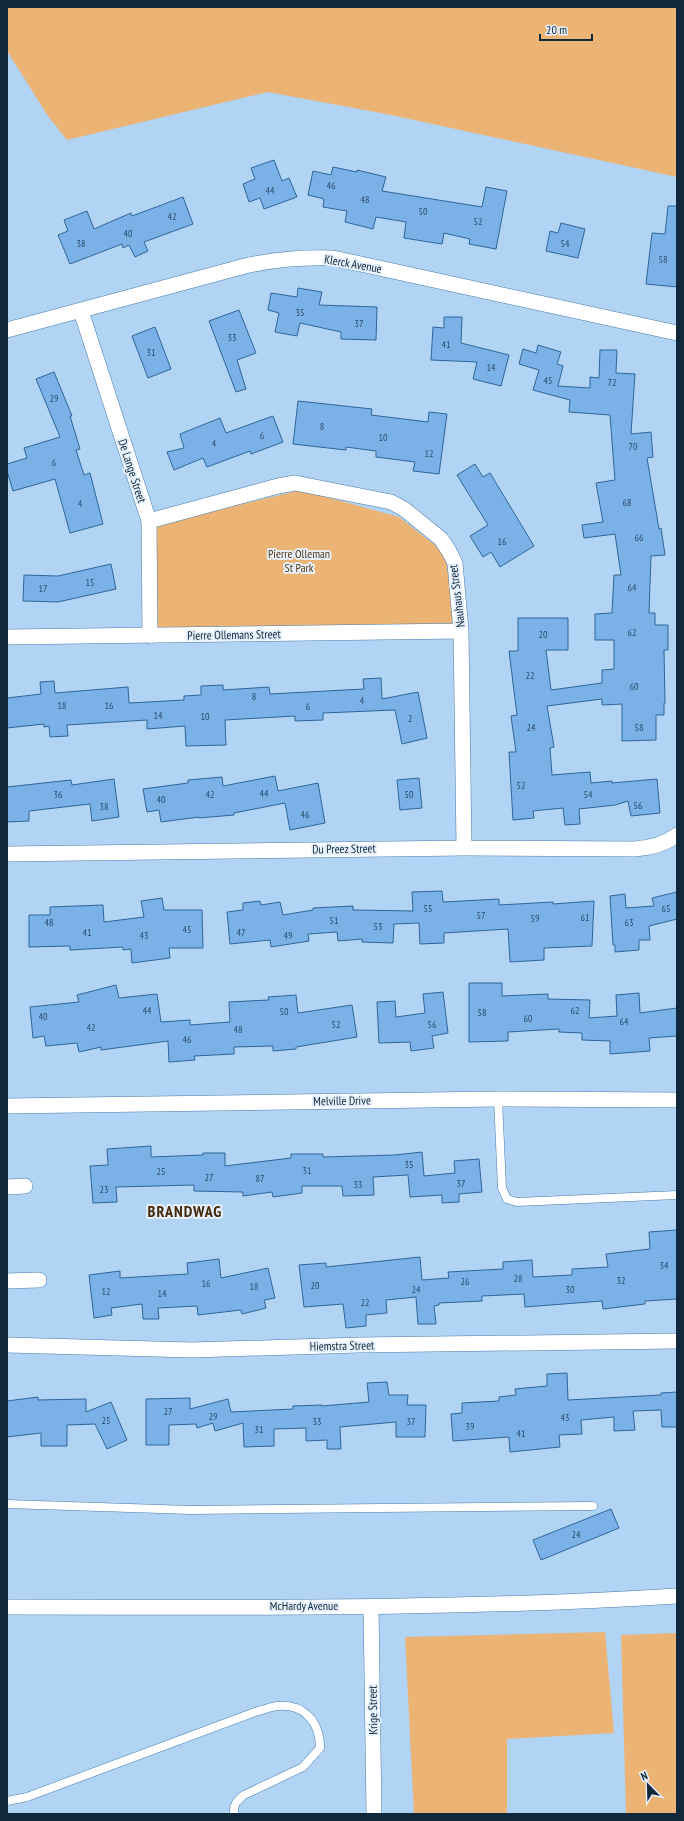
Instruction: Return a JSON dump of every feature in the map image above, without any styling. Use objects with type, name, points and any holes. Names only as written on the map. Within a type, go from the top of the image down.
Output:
[{"type":"street","name":"Klerck Avenue","points":[[7,330],[245,266],[275,260],[302,257],[333,258],[677,333]]},
{"type":"street","name":"De Lange Street","points":[[81,311],[149,521],[150,636]]},
{"type":"street","name":"Nauhaus Street","points":[[149,521],[278,486],[295,483],[391,502],[404,509],[441,539],[455,563],[461,631],[464,848]]},
{"type":"street","name":"Pierre Ollemans Street","points":[[7,637],[461,631]]},
{"type":"street","name":"Du Preez Street","points":[[7,854],[464,848],[634,849],[650,848],[677,835]]},
{"type":"street","name":"Melville Drive","points":[[7,1106],[498,1099],[677,1100]]},
{"type":"street","points":[[7,1187],[25,1186]]},
{"type":"street","points":[[7,1281],[39,1280]]},
{"type":"street","name":"Hiemstra Street","points":[[7,1345],[192,1350],[367,1345],[677,1341]]},
{"type":"street","name":"McHardy Avenue","points":[[602,1601],[677,1596]]},
{"type":"street","name":"McHardy Avenue","points":[[7,1607],[371,1606],[602,1601],[677,1602]]},
{"type":"street","name":"Krige Street","points":[[371,1606],[374,1814]]},
{"type":"lane","points":[[498,1099],[502,1188],[507,1199],[517,1202],[677,1195]]},
{"type":"lane","points":[[7,1504],[191,1510],[593,1506]]},
{"type":"lane","points":[[7,1801],[27,1797],[255,1712],[277,1706],[296,1708],[311,1716],[320,1738],[320,1748],[303,1767],[244,1795],[236,1801],[234,1814]]},
{"type":"green space","points":[[7,7],[677,7],[677,177],[391,115],[268,92],[67,140],[48,116],[7,51]]},
{"type":"green space","name":"Pierre Olleman St Park","points":[[301,490],[399,517],[445,553],[456,631],[155,634],[156,525]]},
{"type":"green space","points":[[605,1632],[614,1733],[507,1739],[507,1814],[414,1814],[405,1637]]},
{"type":"green space","points":[[677,1633],[677,1814],[626,1814],[621,1635]]},
{"type":"building","points":[[274,160],[282,181],[289,178],[297,197],[264,209],[260,198],[249,202],[243,184],[255,179],[251,168]]},
{"type":"building","points":[[333,167],[357,172],[357,170],[386,177],[382,191],[482,207],[486,187],[507,191],[496,249],[469,244],[470,239],[444,233],[442,244],[404,238],[406,222],[376,217],[373,229],[345,222],[347,211],[323,207],[324,199],[308,195],[313,171],[331,175]]},
{"type":"building","points":[[183,197],[193,224],[144,242],[148,251],[135,257],[129,245],[123,248],[122,244],[70,264],[58,235],[68,231],[64,220],[87,211],[94,229],[131,213],[132,216]]},
{"type":"building","points":[[668,206],[677,206],[677,287],[646,284],[652,233],[665,234]]},
{"type":"building","points":[[561,223],[585,229],[578,258],[546,251],[550,231],[558,233]]},
{"type":"building","points":[[298,288],[322,292],[319,305],[377,307],[376,340],[341,339],[341,332],[300,323],[297,336],[275,332],[279,313],[268,310],[271,293],[297,297]]},
{"type":"building","points":[[239,310],[256,353],[237,360],[246,389],[236,392],[209,321]]},
{"type":"building","points":[[444,317],[462,317],[461,343],[509,355],[501,386],[473,379],[477,362],[431,360],[433,327],[444,328]]},
{"type":"building","points":[[155,327],[171,369],[148,378],[132,336]]},
{"type":"building","points":[[538,345],[561,352],[557,364],[563,366],[558,386],[590,388],[590,377],[599,378],[600,350],[617,350],[616,373],[635,374],[631,434],[651,432],[653,457],[647,458],[665,555],[651,556],[649,613],[655,613],[655,625],[668,625],[668,650],[664,650],[664,715],[656,715],[656,740],[622,741],[622,704],[602,705],[602,699],[547,706],[554,747],[550,748],[552,775],[590,772],[591,783],[612,781],[612,783],[657,779],[660,813],[631,816],[628,801],[615,805],[579,809],[580,824],[565,825],[563,808],[533,811],[534,818],[513,820],[509,752],[516,752],[511,716],[517,715],[509,651],[518,651],[518,618],[568,618],[568,650],[546,650],[551,690],[602,683],[602,670],[614,669],[614,640],[595,640],[595,614],[612,613],[614,575],[621,575],[615,534],[584,538],[582,525],[603,522],[596,483],[615,480],[610,415],[569,412],[570,400],[533,390],[539,370],[519,364],[523,349],[536,353]]},
{"type":"building","points":[[54,372],[72,416],[70,416],[80,449],[76,450],[84,475],[90,473],[103,524],[70,533],[55,479],[13,491],[7,471],[7,464],[27,458],[24,448],[60,437],[36,379]]},
{"type":"building","points":[[298,401],[372,409],[371,415],[428,422],[429,412],[447,414],[439,474],[413,471],[415,462],[376,457],[376,451],[346,447],[346,450],[293,444]]},
{"type":"building","points":[[273,416],[283,442],[251,454],[250,451],[207,467],[203,458],[174,470],[167,452],[184,448],[180,434],[220,418],[226,433]]},
{"type":"building","points":[[475,464],[483,477],[490,473],[534,546],[500,567],[491,552],[483,557],[470,536],[488,525],[457,475]]},
{"type":"building","points":[[111,564],[116,589],[58,602],[23,601],[24,575],[58,576]]},
{"type":"building","points":[[381,678],[382,699],[418,692],[427,738],[402,744],[395,710],[323,713],[323,720],[295,721],[295,716],[225,720],[226,745],[186,746],[185,726],[147,729],[147,720],[67,725],[68,736],[50,737],[49,726],[44,727],[44,724],[7,728],[7,698],[41,694],[40,682],[54,681],[55,693],[128,687],[129,703],[184,700],[184,696],[201,695],[201,686],[223,685],[223,690],[269,687],[270,694],[364,689],[363,679]]},
{"type":"building","points":[[275,776],[278,791],[318,783],[325,823],[290,830],[285,803],[234,813],[234,815],[199,817],[161,822],[159,810],[147,812],[143,789],[188,783],[188,780],[222,777],[223,786]]},
{"type":"building","points":[[419,778],[422,808],[400,810],[397,780]]},
{"type":"building","points":[[114,779],[119,817],[92,821],[90,804],[29,811],[29,821],[7,822],[7,787],[71,780],[72,785]]},
{"type":"building","points":[[442,891],[443,902],[499,899],[499,905],[553,902],[553,904],[594,901],[592,946],[544,948],[544,960],[510,962],[508,929],[444,933],[444,943],[420,944],[419,923],[394,924],[393,943],[362,942],[362,939],[338,941],[337,932],[308,934],[309,941],[271,947],[270,940],[230,944],[227,912],[243,910],[243,903],[260,901],[261,905],[280,902],[283,915],[313,910],[313,908],[353,906],[353,910],[413,911],[412,892]]},
{"type":"building","points":[[677,892],[677,919],[649,926],[650,940],[639,940],[639,950],[615,952],[615,945],[613,945],[610,896],[625,894],[626,908],[654,906],[652,898]]},
{"type":"building","points":[[162,898],[164,910],[202,910],[203,948],[169,948],[170,958],[132,963],[131,949],[123,950],[123,947],[70,950],[70,946],[29,947],[29,915],[50,915],[50,907],[103,905],[104,922],[144,917],[141,901]]},
{"type":"building","points":[[469,983],[502,983],[502,996],[548,994],[548,999],[590,1000],[589,1018],[617,1016],[616,995],[639,993],[640,1013],[677,1008],[677,1036],[649,1038],[650,1051],[610,1054],[610,1041],[582,1040],[582,1033],[559,1032],[559,1029],[508,1032],[508,1041],[469,1042]]},
{"type":"building","points":[[116,985],[119,998],[157,994],[161,1022],[190,1020],[190,1025],[230,1022],[229,1002],[269,1000],[268,997],[296,995],[298,1013],[352,1005],[357,1037],[296,1047],[296,1049],[273,1051],[273,1046],[234,1047],[234,1054],[194,1056],[195,1060],[169,1062],[168,1041],[101,1050],[101,1047],[79,1052],[77,1043],[46,1046],[44,1036],[33,1038],[30,1007],[79,1002],[77,995]]},
{"type":"building","points":[[443,992],[448,1033],[432,1036],[434,1048],[411,1051],[410,1042],[379,1043],[377,1002],[395,1001],[396,1017],[425,1013],[423,994]]},
{"type":"building","points":[[151,1146],[151,1157],[225,1153],[225,1166],[291,1158],[291,1154],[323,1154],[323,1157],[395,1155],[422,1152],[424,1176],[455,1173],[454,1161],[479,1159],[482,1192],[459,1194],[459,1202],[442,1203],[442,1195],[410,1197],[408,1175],[373,1177],[374,1195],[343,1196],[342,1186],[302,1186],[302,1193],[273,1197],[272,1192],[243,1196],[243,1192],[194,1191],[194,1185],[116,1187],[117,1202],[93,1203],[90,1166],[108,1165],[107,1149]]},
{"type":"building","points":[[677,1230],[677,1299],[645,1301],[645,1304],[603,1309],[602,1301],[525,1307],[524,1294],[482,1296],[482,1301],[439,1303],[439,1305],[434,1306],[436,1324],[418,1324],[416,1297],[386,1300],[387,1313],[366,1315],[366,1326],[346,1328],[343,1304],[304,1307],[299,1265],[326,1263],[326,1267],[420,1257],[422,1280],[449,1278],[448,1272],[503,1269],[503,1262],[532,1260],[533,1277],[572,1275],[572,1269],[608,1267],[606,1254],[650,1249],[649,1232]]},
{"type":"building","points":[[219,1259],[221,1278],[268,1268],[275,1298],[264,1300],[266,1308],[242,1314],[241,1310],[198,1315],[197,1306],[158,1308],[159,1319],[143,1319],[142,1304],[111,1308],[112,1315],[94,1318],[89,1275],[120,1271],[120,1278],[188,1274],[187,1263]]},
{"type":"building","points":[[567,1373],[568,1400],[661,1395],[661,1393],[677,1392],[677,1427],[662,1427],[661,1410],[633,1411],[635,1430],[614,1431],[614,1417],[581,1420],[582,1434],[559,1435],[560,1447],[510,1452],[509,1437],[453,1441],[451,1414],[462,1413],[462,1403],[499,1401],[499,1397],[516,1395],[515,1389],[547,1386],[547,1374]]},
{"type":"building","points":[[387,1382],[389,1395],[408,1395],[407,1405],[426,1405],[425,1437],[396,1437],[396,1422],[340,1427],[341,1449],[327,1449],[327,1440],[306,1441],[306,1428],[274,1429],[274,1446],[244,1447],[243,1423],[215,1431],[213,1423],[197,1428],[196,1424],[169,1425],[169,1445],[146,1445],[146,1399],[190,1398],[190,1409],[228,1399],[231,1412],[293,1409],[293,1406],[322,1406],[369,1402],[367,1383]]},
{"type":"building","points":[[38,1397],[38,1400],[86,1399],[86,1412],[111,1402],[127,1440],[107,1449],[95,1424],[67,1425],[67,1446],[41,1446],[41,1433],[7,1437],[7,1401]]},
{"type":"building","points":[[611,1509],[619,1528],[541,1560],[533,1540]]},
{"type":"district","name":"BRANDWAG","points":[[185,1211]]}]
